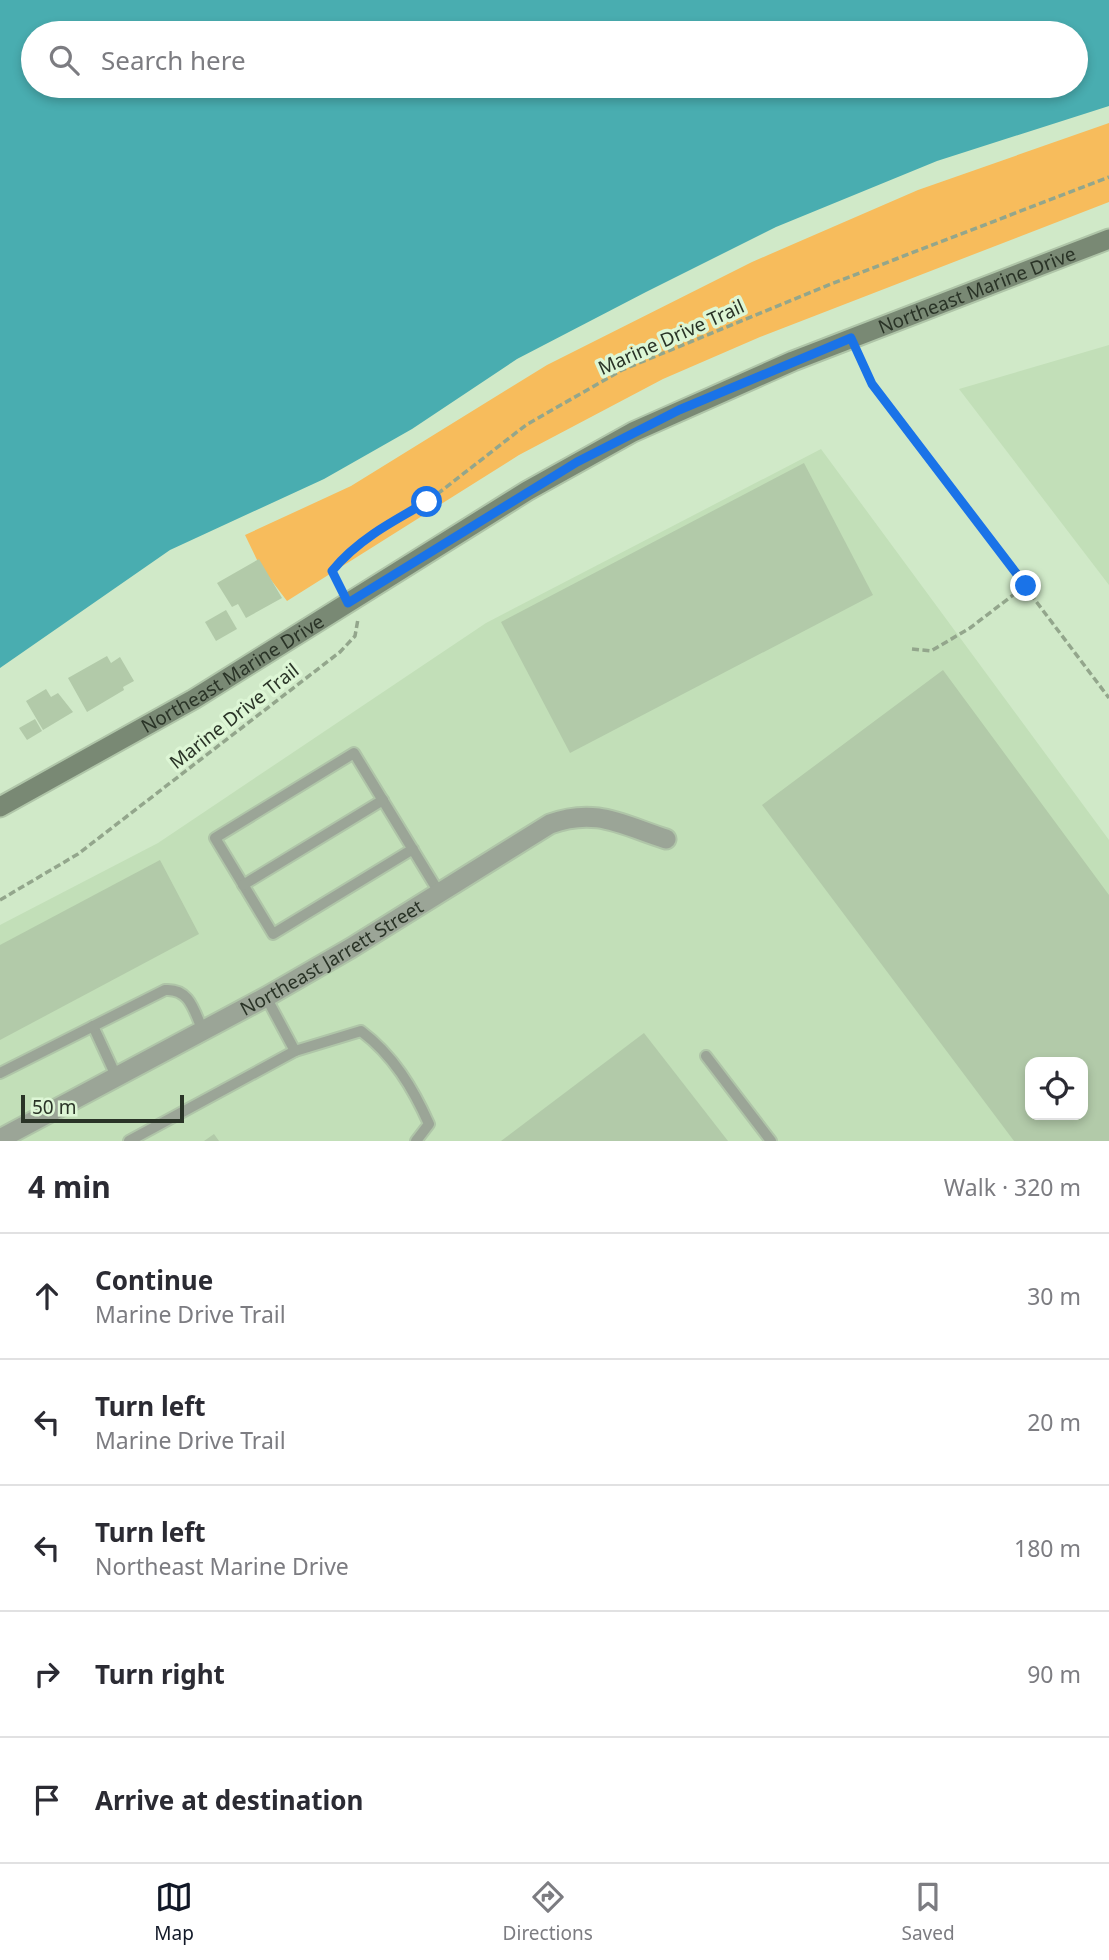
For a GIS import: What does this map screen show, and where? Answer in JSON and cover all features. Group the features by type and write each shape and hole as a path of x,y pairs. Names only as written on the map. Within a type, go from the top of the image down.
{"main road":[{"name":"Northeast Marine Drive","path":"0,807 183,705 588,456 679,410 851,338 1109,239"}],"street":[{"name":"Northeast Jarrett Street","path":"0,1139 266,997 440,894 550,824 573,815 596,816 666,839"}],"lane":[{"path":"412,849 273,934 215,838 355,753 440,894"},
{"path":"243,885 383,800"},
{"path":"0,1073 165,990 176,989 187,996 203,1031"},
{"path":"266,997 295,1051"},
{"path":"93,1026 117,1077"},
{"path":"129,1141 295,1051 362,1031 384,1048 417,1096 429,1124 416,1141"},
{"path":"706,1056 771,1141"}],"path":[{"name":"Marine Drive Trail","path":"0,900 78,854 340,652 355,636 359,626 357,615 332,571 344,556 385,526 427,502 526,425 622,370 831,284 1109,177"},
{"path":"851,338 872,384 1109,698"},
{"path":"912,649 932,651 970,628 1026,586"}],"shaded area":[{"path":"1109,123 1109,202 760,337 663,379 519,455 287,601 259,564 245,535 351,486 547,365 752,262 918,190"},
{"path":"1109,345 1109,585 959,389"},
{"path":"821,449 1109,840 1109,1141 0,1141 0,925 158,843 486,623"}],"water":[{"path":"0,0 1109,0 1109,106 937,161 776,227 517,359 412,429 324,479 170,550 0,668"}],"building":[{"path":"804,463 873,595 570,753 501,622"},
{"path":"259,559 282,598 246,618 238,604 232,607 217,583"},
{"path":"226,610 237,629 216,641 205,622"},
{"path":"107,656 111,663 120,657 134,681 87,712 68,678"},
{"path":"943,670 1109,895 1109,1141 1014,1141 762,805"},
{"path":"46,689 51,697 58,693 73,712 43,730 26,701"},
{"path":"35,719 42,731 27,740 19,728"},
{"path":"160,860 199,934 0,1040 0,945"},
{"path":"644,1033 728,1141 501,1141"},
{"path":"214,1134 219,1141 204,1141"}],"route":[{"path":"427,502 385,526 344,556 332,571 348,603 527,491 633,432 851,338 872,384 1026,586"}]}
